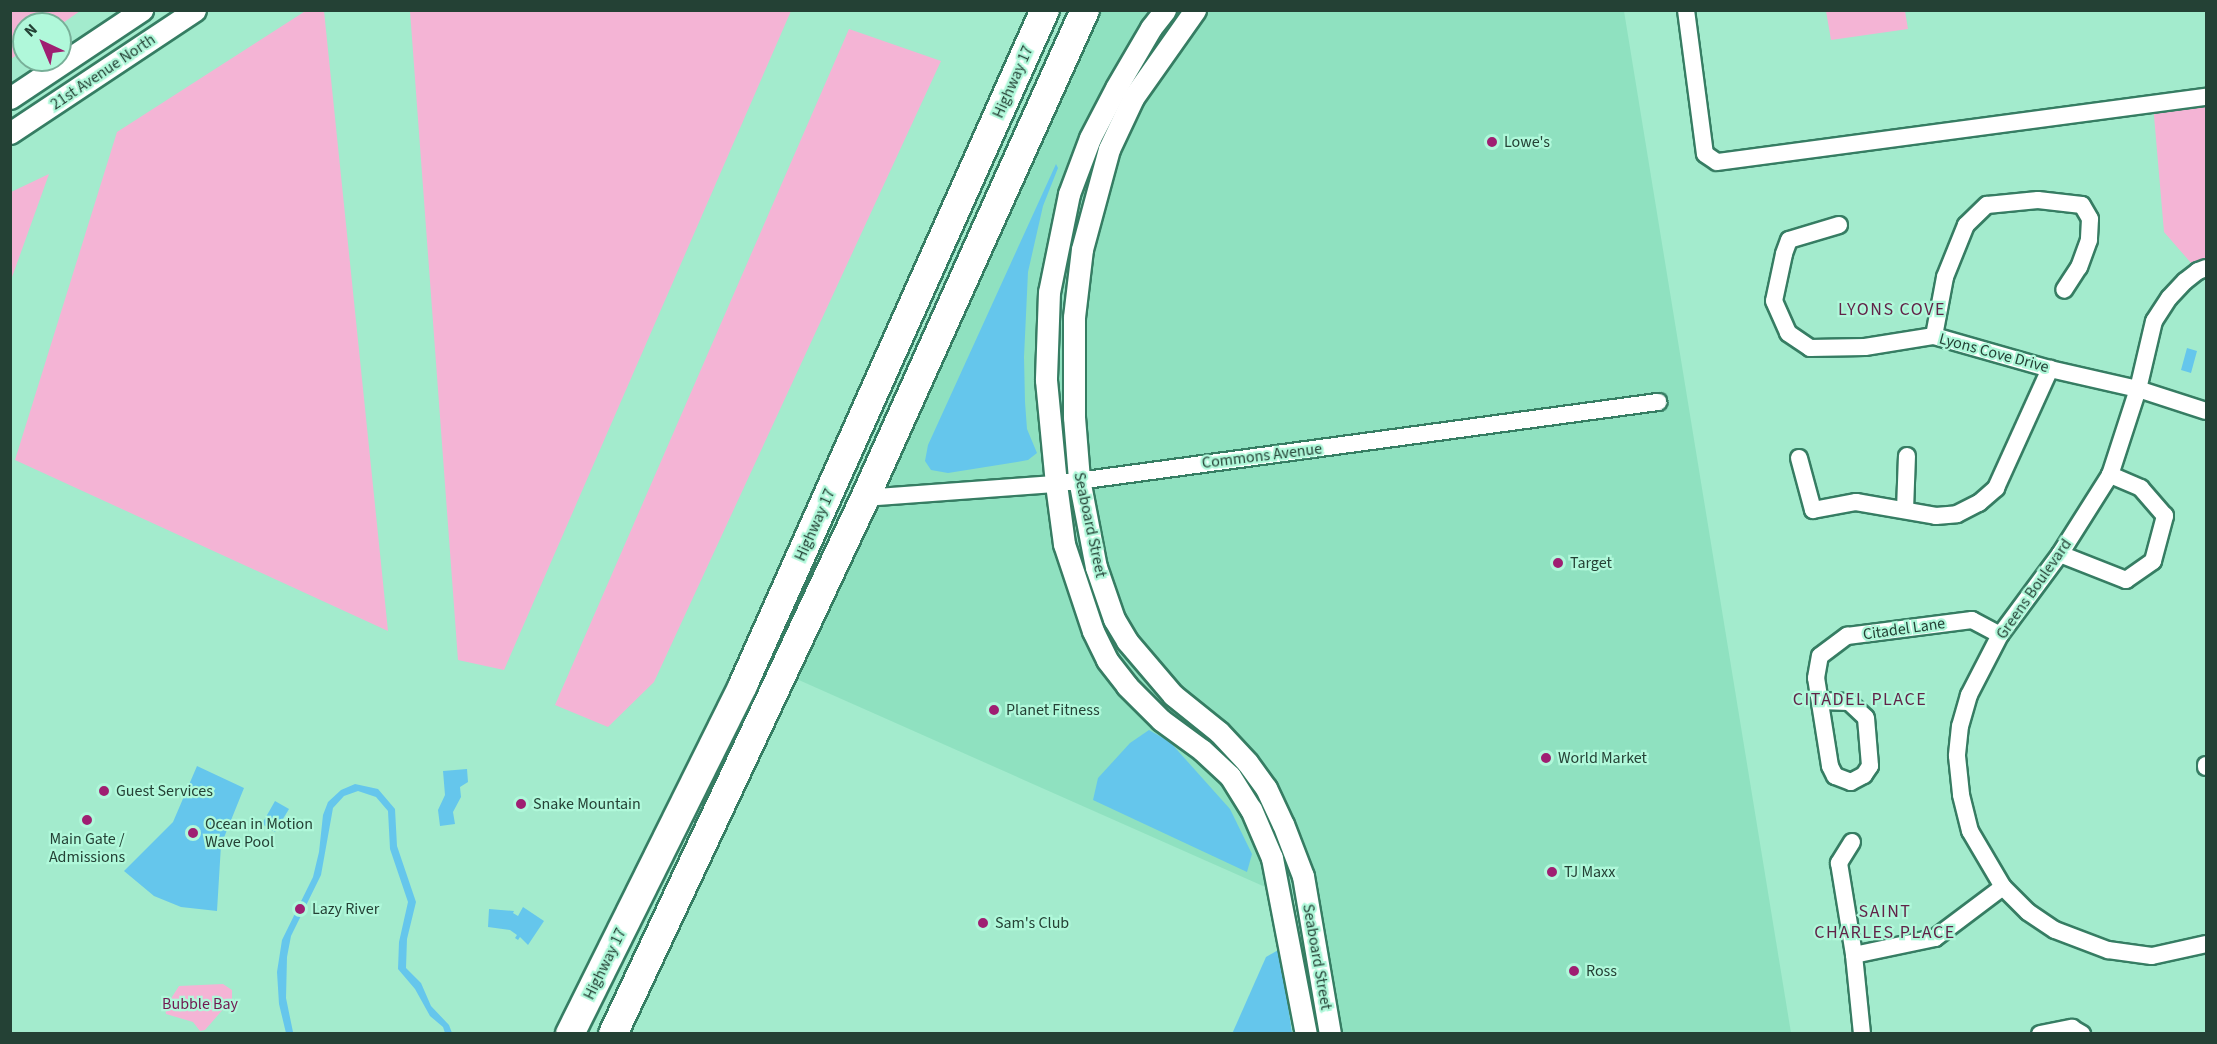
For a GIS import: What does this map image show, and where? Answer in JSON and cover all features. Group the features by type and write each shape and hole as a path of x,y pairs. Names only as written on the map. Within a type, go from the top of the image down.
{"highway":[{"name":"Highway 17","path":"570,1034 743,685 1045,10"},
{"name":"Highway 17","path":"613,1034 865,498 1085,10"}],"street":[{"name":"21st Avenue North","path":"10,98 142,10"},
{"name":"21st Avenue North","path":"10,133 195,10"},
{"name":"Seaboard Street","path":"1165,10 1151,28 1090,138 1069,194 1049,292 1046,380 1064,544 1093,631 1107,660 1127,686 1161,720 1202,750 1230,776 1251,808 1272,858 1306,1034"},
{"name":"Seaboard Street","path":"1195,10 1133,98 1114,139 1082,249 1074,317 1074,417 1079,479 1096,567 1114,619 1173,695 1219,732 1247,762 1266,788 1283,824 1302,876 1330,1034"},
{"path":"1686,10 1705,154 1717,162 2206,97"},
{"path":"1934,336 1945,277 1966,225 1987,205 2038,200 2082,205 2090,219 2089,240 2079,267 2064,290"},
{"name":"Lyons Cove Drive","path":"1839,225 1789,240 1774,301 1788,333 1809,348 1865,347 1934,336 2050,369 2138,389 2206,411"},
{"name":"Greens Boulevard","path":"2206,268 2198,271 2169,298 2154,321 2138,389 2110,475 2060,554 2000,635 1969,695 1960,726 1957,756 1961,795 1970,831 2003,887 2028,912 2055,930 2108,950 2152,956 2206,946"},
{"path":"1799,458 1813,510 1856,502 1936,516 1957,514 1979,503 1996,488 2050,369"},
{"name":"Commons Avenue","path":"865,498 1056,484 1079,479 1658,402"},
{"path":"1905,510 1907,456"},
{"path":"2060,554 2126,580 2153,561 2165,516 2141,488 2110,475"},
{"name":"Citadel Lane","path":"1820,701 1849,702 1866,718 1870,766 1864,775 1851,782 1835,776 1830,766 1816,678 1820,656 1847,636 1972,620 2000,635"},
{"path":"1852,842 1839,863 1854,955 1862,1034"},
{"path":"1854,955 1935,938 2003,887"},
{"path":"2040,1034 2072,1028 2082,1034"}],"shaded area":[{"path":"1085,11 1624,11 1791,1033 1331,1033 1308,906 783,673"}],"green space":[{"path":"11,10 80,11 72,17 72,12 12,12 11,59"},
{"path":"307,10 324,11 388,631 15,460 117,132"},
{"path":"410,11 791,11 504,670 458,660"},
{"path":"1826,11 1905,11 1908,29 1831,40"},
{"path":"849,29 941,61 654,682 608,727 555,705"},
{"path":"2206,97 2206,268 2198,271 2164,232 2153,104"},
{"path":"49,174 11,280 11,192"},
{"name":"Bubble Bay","path":"223,984 232,990 232,999 205,1030 200,1031 193,1022 166,1014 165,1008 179,986"}],"water":[{"path":"1056,164 1058,168 1043,206 1028,272 1024,357 1025,402 1027,429 1037,453 1028,460 1017,462 948,473 931,470 925,461 928,445"},
{"path":"2187,348 2197,351 2191,373 2181,370"},
{"path":"1149,730 1170,742 1230,809 1252,854 1247,872 1093,800 1098,778 1130,743"},
{"name":"Ocean in Motion Wave Pool","path":"197,766 244,788 221,845 217,911 181,907 154,896 124,871 173,822"},
{"path":"467,769 468,782 460,787 461,797 453,812 455,824 440,826 438,810 445,795 443,771"},
{"name":"Lazy River","path":"355,784 378,789 395,809 397,846 416,902 407,939 406,968 421,983 431,1006 449,1025 452,1033 445,1033 443,1027 430,1016 415,989 398,969 399,942 408,902 390,849 388,811 376,797 358,791 344,796 333,808 321,875 291,936 287,957 286,998 293,1032 286,1033 279,1004 277,972 282,940 313,877 319,852 323,815 328,802 341,790"},
{"path":"275,801 289,809 275,832 262,824"},
{"path":"523,907 544,921 528,945 520,937 518,940 515,938 517,935 510,930 488,927 489,909 514,911 513,913 518,916"},
{"path":"1280,949 1292,1033 1232,1034 1266,957"}],"place":[{"name":"Lowe's","path":"1492,142"},
{"name":"Target","path":"1558,563"},
{"name":"Planet Fitness","path":"994,710"},
{"name":"World Market","path":"1546,758"},
{"name":"Guest Services","path":"104,791"},
{"name":"Snake Mountain","path":"521,804"},
{"name":"Main Gate / Admissions","path":"87,820"},
{"name":"Ocean in Motion Wave Pool","path":"193,833"},
{"name":"TJ Maxx","path":"1552,872"},
{"name":"Lazy River","path":"300,909"},
{"name":"Sam's Club","path":"983,923"},
{"name":"Ross","path":"1574,971"}],"district":[{"name":"LYONS COVE","path":"1892,310"},
{"name":"CITADEL PLACE","path":"1860,700"},
{"name":"SAINT CHARLES PLACE","path":"1885,923"}]}
